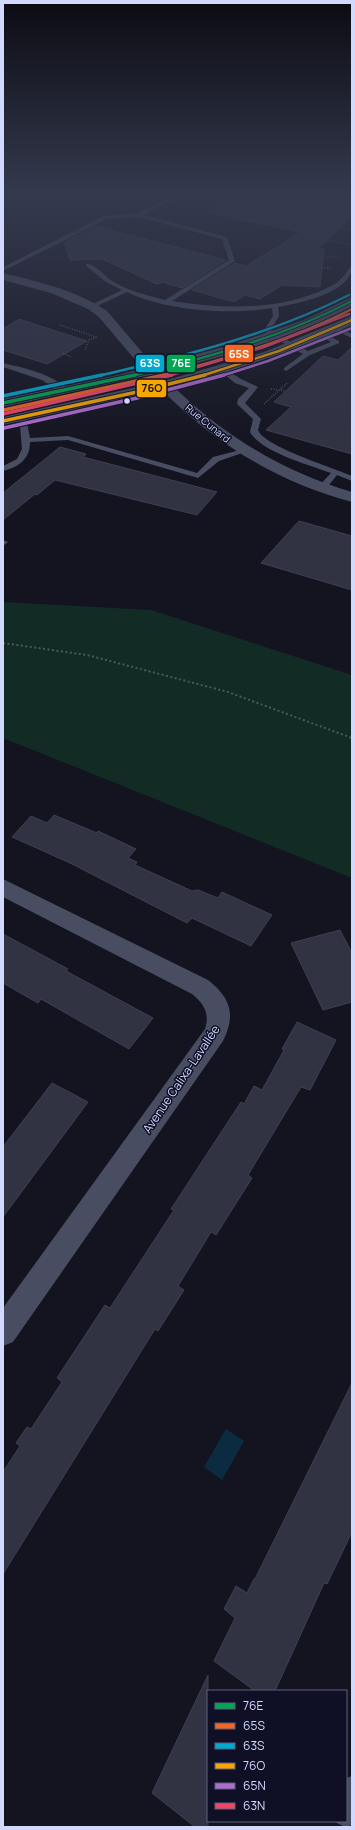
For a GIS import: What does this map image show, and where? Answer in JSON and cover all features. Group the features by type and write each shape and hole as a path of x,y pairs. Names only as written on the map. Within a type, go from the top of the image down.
{"street":[{"name":"Rue Cunard","path":"14,279 69,296 93,306 107,318 164,385 189,408 244,451 273,468 322,488 352,497"},
{"path":"3,404 152,371 274,335 310,321 352,301"},
{"path":"3,421 164,385 221,369 292,345 351,321"},
{"name":"Avenue Calixa-Lavallée","path":"3,887 200,988 216,1002 220,1015 220,1022 215,1034 3,1332"},
{"path":"347,1806 352,1794"}],"lane":[{"path":"106,279 126,290 166,302 213,308 275,306 308,298 333,288 345,279"},
{"path":"166,302 202,279"},
{"path":"93,306 126,290"},
{"path":"275,306 276,316 268,329 269,332 308,354"},
{"path":"334,328 352,337"},
{"path":"321,334 337,342"},
{"path":"286,368 308,354 352,337"},
{"path":"3,365 46,379 56,384 64,391"},
{"path":"221,369 238,381 254,387 241,401 241,404 256,419 254,428 258,436 285,452 336,472 352,480"},
{"path":"3,469 18,463 23,458 27,449 22,417"},
{"path":"26,440 68,438 198,476 216,459 244,451"},
{"path":"322,488 336,472"}],"path":[{"path":"60,326 96,337 89,340 85,350"},
{"path":"63,353 71,357"},
{"path":"279,390 286,391"},
{"path":"3,643 81,654 228,692 352,738"}],"green space":[{"path":"3,602 151,610 352,675 352,878 3,738"}],"water":[{"path":"226,1429 244,1441 222,1480 204,1467"}],"building":[{"path":"147,279 196,279 182,288 163,282 157,284"},
{"path":"209,279 321,279 320,287 282,285 260,299 245,295 234,302 192,290"},
{"path":"19,319 87,341 47,364 3,350 3,329"},
{"path":"352,347 352,454 266,430 291,407 274,402 323,356 338,360"},
{"path":"60,447 86,454 83,457 217,492 197,515 55,480 3,520 3,493"},
{"path":"299,521 352,536 352,590 261,563"},
{"path":"54,815 97,833 98,831 136,849 128,858 137,862 135,865 192,891 198,890 218,898 222,892 272,915 251,946 192,918 187,923 70,863 12,837 31,816 47,823"},
{"path":"340,930 352,953 352,1002 323,1010 291,943"},
{"path":"3,934 68,969 66,971 153,1018 129,1049 41,999 38,1003 3,983"},
{"path":"297,1022 336,1040 310,1090 301,1087 248,1175 252,1178 216,1235 211,1232 178,1286 184,1290 158,1331 155,1329 3,1574 3,1472 20,1446 16,1443 27,1427 31,1429 62,1382 57,1378 105,1305 110,1308 174,1210 171,1209 241,1102 244,1104 254,1086 262,1090 284,1050 282,1049"},
{"path":"52,1083 88,1102 3,1217 3,1147"},
{"path":"352,1383 352,1532 327,1584 324,1583 275,1690 254,1690 214,1661 235,1618 224,1609 236,1586 247,1593"},
{"path":"208,1675 208,1827 195,1827 152,1793"}],"transit line":[{"name":"63S","path":"3,396 120,371 230,342 291,322 349,295"},
{"name":"76E","path":"3,403 50,394 190,361 272,336 313,320 352,301"},
{"name":"65S","path":"4,410 123,385 213,361 294,335 333,319 352,309"},
{"name":"63N","path":"3,414 136,384 221,361 306,332 349,314"},
{"name":"76O","path":"3,421 137,392 236,366 300,343 352,320"},
{"name":"65N","path":"4,428 93,409 224,375 268,361 352,328"}]}
